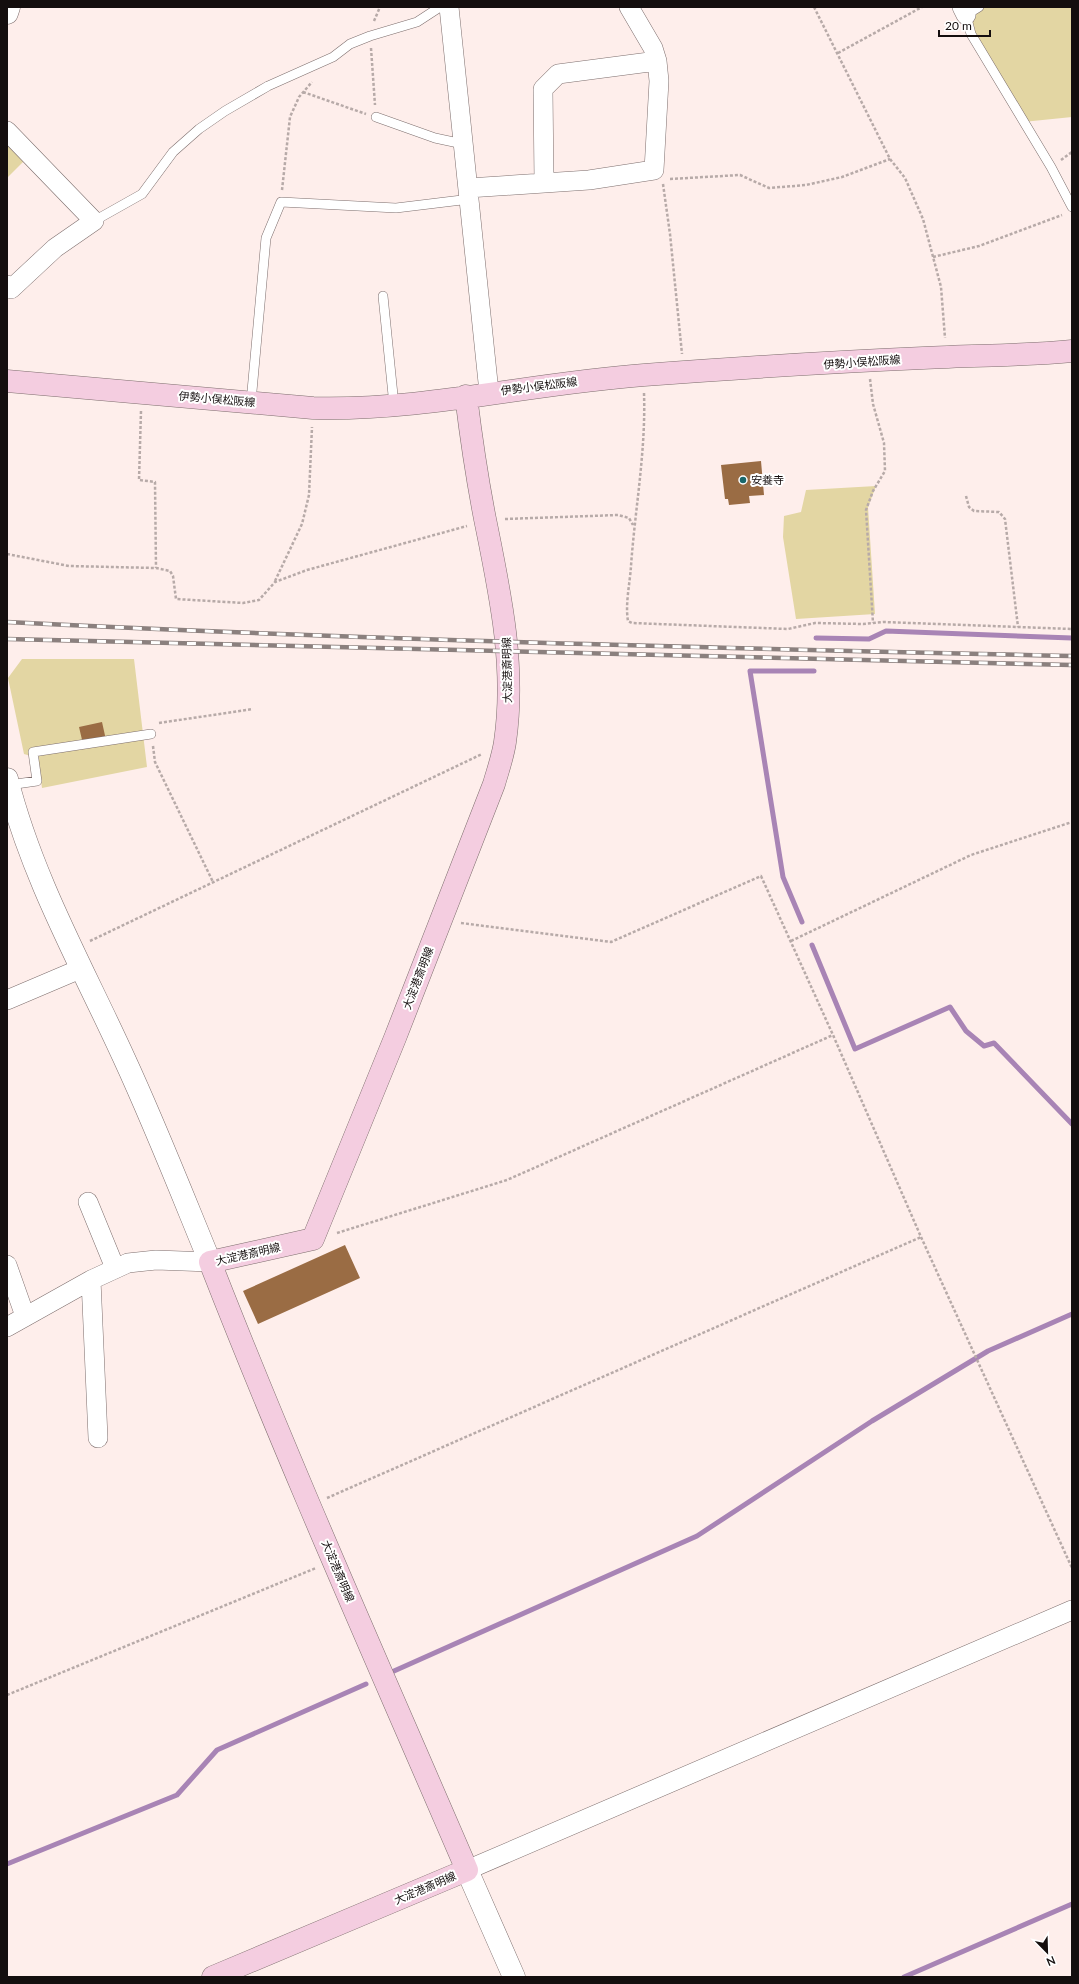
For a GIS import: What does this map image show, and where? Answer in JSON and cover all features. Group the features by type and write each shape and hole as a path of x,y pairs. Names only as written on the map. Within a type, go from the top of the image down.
{"main road":[{"name":"伊勢小俣松阪線","path":"7,381 313,408 394,405 489,392 644,375 947,357 1040,354 1072,351"},
{"name":"大淀港斎明線","path":"213,1977 467,1870 333,1561 210,1262 313,1239 387,1059 494,784 505,743 508,688 507,635 486,520 466,396"}],"street":[{"path":"7,13 9,7"},
{"path":"449,7 489,392"},
{"path":"469,193 544,182 589,180 654,170 659,81 657,61 654,48 630,7"},
{"path":"544,182 543,89 558,74 657,61"},
{"path":"7,131 94,221 55,248 11,289 7,285"},
{"path":"7,1327 91,1280 128,1263 156,1260 210,1262 124,1057 71,950 38,874 22,832 8,782"},
{"path":"7,1000 80,969"},
{"path":"88,1202 115,1268"},
{"path":"7,1265 25,1316"},
{"path":"91,1280 98,1438"},
{"path":"514,1977 467,1870 1072,1610"}],"lane":[{"path":"94,221 142,194 173,152 199,129 225,111 268,86 333,57 350,44 370,36 417,22 440,7"},
{"path":"969,10 971,34 1051,167 1072,207"},
{"path":"376,117 435,138 463,144"},
{"path":"251,402 266,238 281,202 396,208 469,193"},
{"path":"383,296 394,405"},
{"path":"8,782 37,781 33,752 150,734"}],"path":[{"path":"814,7 890,159 908,185 923,219 941,287 947,357"},
{"path":"838,53 922,7"},
{"path":"303,92 376,117 370,36"},
{"path":"281,202 290,117 303,92 313,80"},
{"path":"683,373 676,281 662,179 740,175 769,188 806,184 842,177 890,159"},
{"path":"933,257 979,246 1064,214"},
{"path":"867,362 873,404 884,443 884,470 873,491 866,510 873,623"},
{"path":"644,375 645,412 641,469 634,526 627,615 628,621 632,623 788,629 815,623 873,623 1072,629"},
{"path":"141,392 139,480 155,482 156,568"},
{"path":"7,554 69,566 156,568 170,571 173,576 176,599 187,601 243,602 260,600 275,582 302,524 309,495 313,408"},
{"path":"966,496 969,507 974,511 999,512 1005,519 1018,627"},
{"path":"275,582 307,570 486,520 618,515 629,518 634,526"},
{"path":"213,882 155,762 149,725 253,709"},
{"path":"71,950 505,743"},
{"path":"791,941 971,855 1072,822"},
{"path":"440,921 611,942 761,876 833,1035 921,1237 1072,1568"},
{"path":"313,1239 507,1180 833,1035"},
{"path":"310,1505 921,1237"},
{"path":"7,1695 333,1561"}],"shaded area":[{"path":"979,7 1072,7 1072,117 1023,122 966,15"},
{"path":"8,145 24,161 7,178 7,146"},
{"path":"876,486 868,507 875,614 796,619 783,537 784,516 801,512 806,490"},
{"path":"22,659 134,659 147,767 42,788 38,758 24,754 8,678"}],"building":[{"name":"安養寺","path":"761,461 764,495 749,496 750,503 729,505 728,499 725,499 721,465"},
{"path":"102,722 106,740 83,744 79,727"},
{"path":"345,1245 360,1278 258,1324 243,1291"}],"waterway":[{"path":"816,638 869,639 886,631 1072,638"},
{"path":"802,922 783,877 750,671 814,671"},
{"path":"812,945 855,1049 950,1007 966,1031 984,1046 994,1043 1072,1124"},
{"path":"394,1671 697,1536 872,1421 988,1351 1072,1314"},
{"path":"7,1864 177,1795 217,1750 366,1684"},
{"path":"904,1977 1072,1904"}],"railway":[{"path":"7,622 406,639 1072,656"},
{"path":"7,639 1072,665"}],"place":[{"name":"安養寺","path":"743,480"}]}
